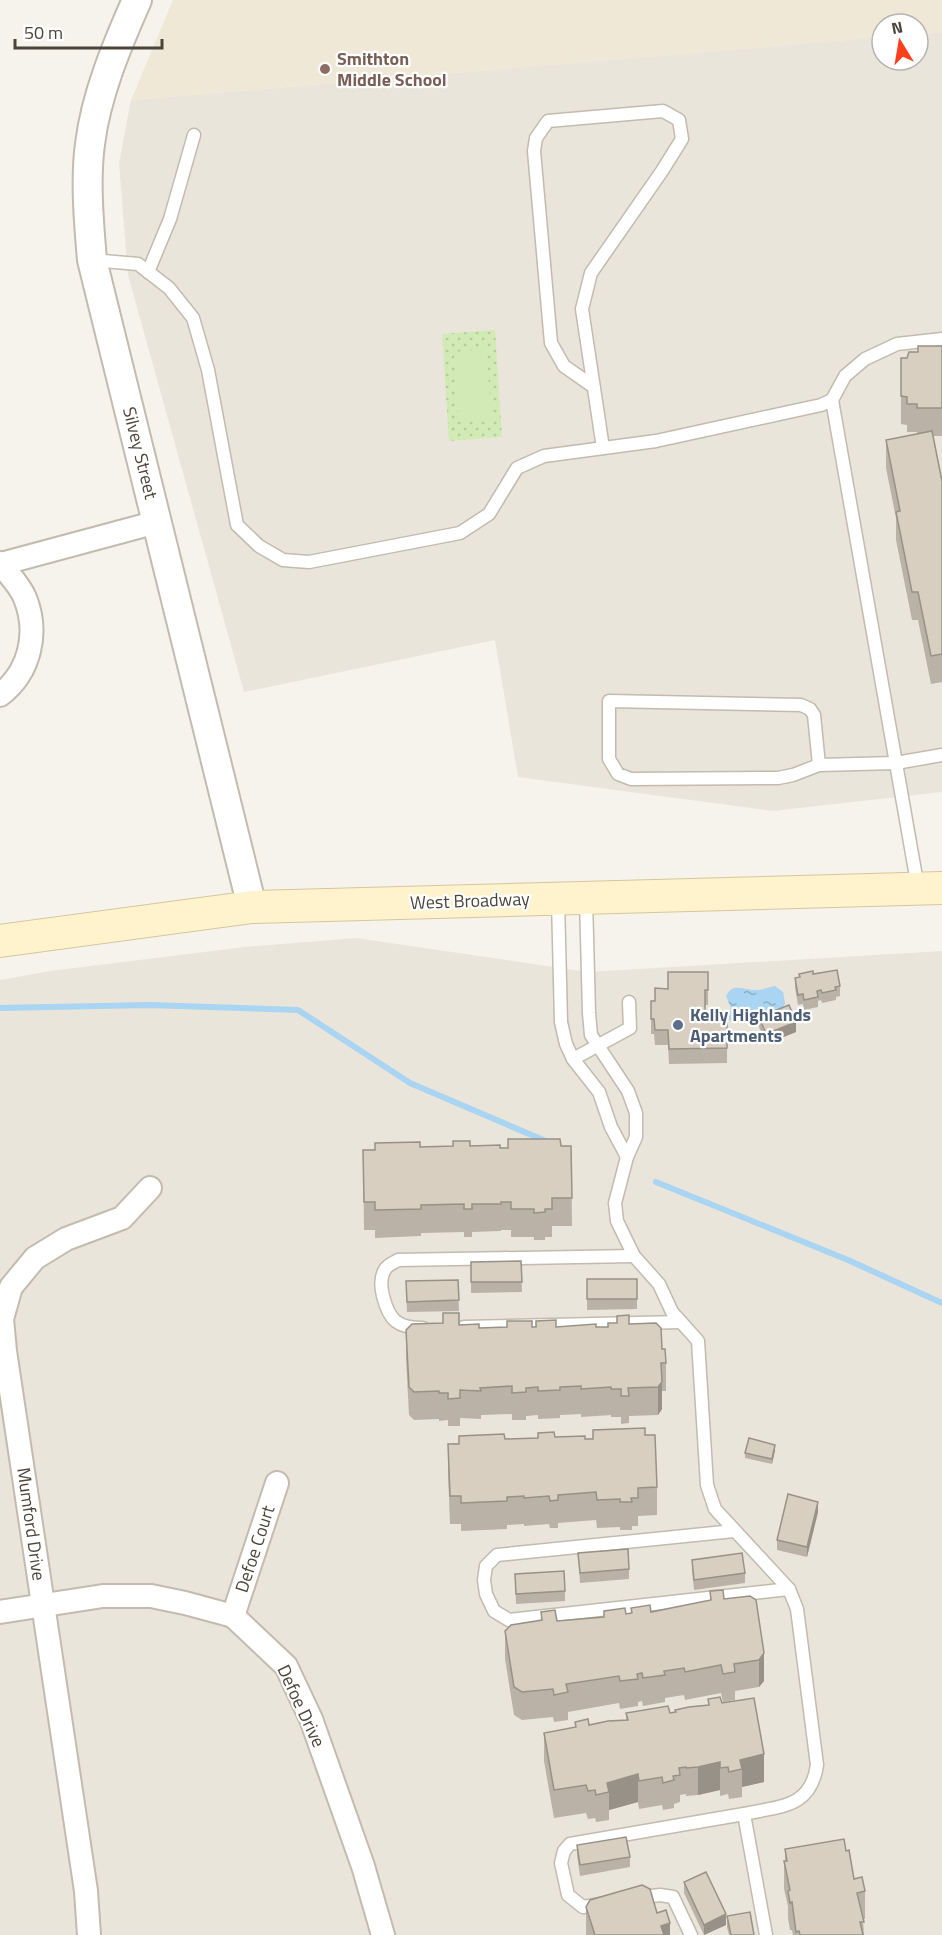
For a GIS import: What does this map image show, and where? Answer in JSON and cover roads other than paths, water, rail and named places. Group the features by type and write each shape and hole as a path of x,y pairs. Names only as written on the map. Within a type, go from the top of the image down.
{"main road":[{"name":"West Broadway","path":"0,941 252,906 930,888"}],"street":[{"name":"Silvey Street","path":"137,0 103,88 90,145 88,220 92,260 252,906"},
{"path":"0,695 8,689 25,667 31,646 24,597 1,564 157,522"},
{"name":"Mumford Drive","path":"89,1935 86,1891 2,1319 12,1287 35,1258 66,1239 122,1218 150,1188"},
{"name":"Defoe Court","path":"233,1616 277,1483"},
{"name":"Defoe Drive","path":"0,1612 103,1596 151,1596 233,1616 286,1666 311,1719 363,1866 383,1935"}],"lane":[{"path":"594,387 564,366 551,343 534,151 536,138 548,121 663,111 679,120 682,140 591,273 582,309 594,387 603,448"},
{"path":"148,272 170,219 194,135"},
{"path":"92,260 138,264 169,288 193,318 207,370 237,525 259,546 283,560 309,562 460,533 489,514 517,468 544,456 656,441 821,405 832,400"},
{"path":"930,888 896,763 832,400 844,376 865,359 897,344 942,339"},
{"path":"819,765 814,715 810,709 801,705 609,701 609,759 618,774 631,779 778,778 793,776 819,765 896,763 942,755"},
{"path":"572,898 591,1035 628,1091 636,1113 636,1137 627,1157 615,1203 617,1221 634,1256 659,1284 672,1312 698,1341 707,1485 715,1509 789,1589 797,1609 815,1741 817,1765 815,1781 807,1793 794,1802 744,1814 570,1844 564,1851 561,1863 568,1895 583,1907 660,1895 673,1897 691,1935"},
{"path":"572,898 561,1022 566,1044 573,1059 599,1092 611,1127 627,1157"},
{"path":"573,1059 630,1028 629,1002"},
{"path":"634,1256 398,1260 386,1268 380,1286 387,1314 398,1323 411,1328 681,1322"},
{"path":"734,1532 497,1555 486,1566 484,1580 486,1594 494,1611 509,1620 789,1589"},
{"path":"744,1814 766,1935"}],"water":[{"path":"775,986 783,992 785,1003 783,1009 780,1011 758,1010 753,1021 743,1020 734,1023 728,1019 731,1008 726,996 732,989 759,990"}],"waterway":[{"path":"0,1008 149,1005 298,1010 410,1083 548,1142"},
{"path":"656,1182 848,1260 942,1303"}],"place":[{"name":"Smithton Middle School","path":"325,69"},
{"name":"Kelly Highlands Apartments","path":"678,1025"}]}
